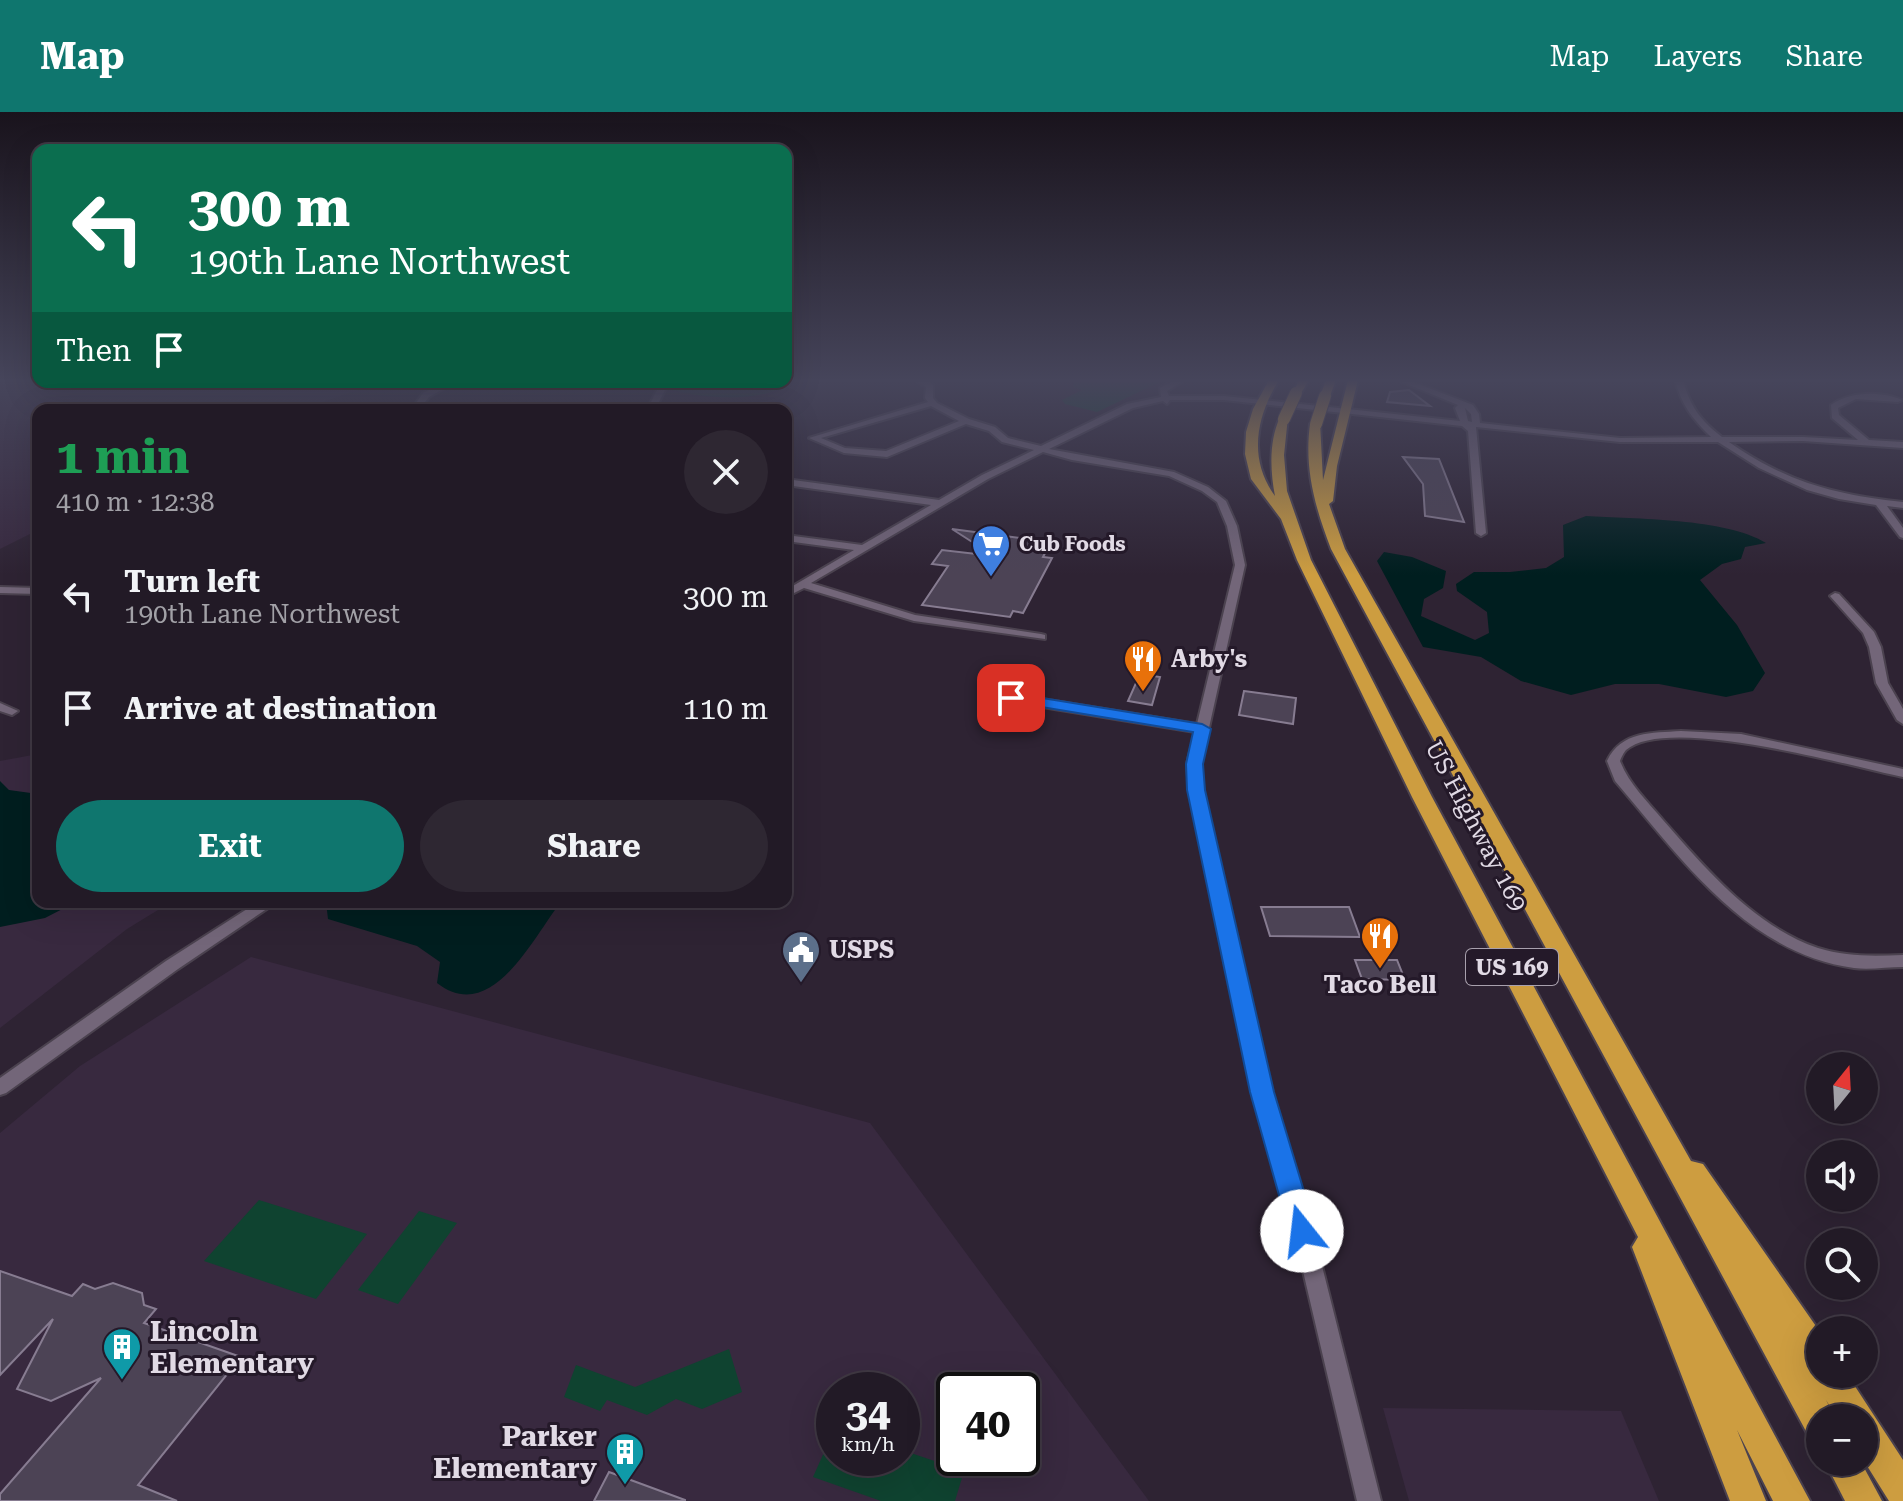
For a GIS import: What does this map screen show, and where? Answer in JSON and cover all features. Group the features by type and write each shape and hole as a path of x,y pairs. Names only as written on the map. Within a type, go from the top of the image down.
{"highway":[{"path":"1254,445 1252,462 1262,486 1288,521"},
{"name":"US Highway 169","path":"1278,445 1277,465 1288,521 1422,797 1792,1501"},
{"name":"US Highway 169","path":"1315,445 1314,468 1328,524 1353,578 1809,1404"},
{"path":"1328,524 1326,492 1338,445"},
{"path":"1634,1088 1766,1276 1806,1339"},
{"path":"1607,1147 1748,1501"},
{"path":"1878,1452 1903,1491"},
{"path":"1850,1476 1864,1501"}],"street":[{"path":"831,445 844,450 887,454 909,445"},
{"path":"1023,445 1171,474 1205,489 1226,509 1240,565 1194,764 1196,790 1262,1092 1309,1254 1369,1501"},
{"path":"792,590 939,503 1058,445"},
{"path":"1472,445 1481,533"},
{"path":"1727,445 1816,490 1903,505"},
{"path":"792,483 939,503"},
{"path":"1879,502 1903,535"},
{"path":"792,539 863,548"},
{"path":"802,584 914,618 1041,637"},
{"path":"2,591 32,591"},
{"path":"1835,596 1868,632 1875,647 1882,683 1903,720"},
{"path":"1011,698 1202,729"},
{"path":"1903,773 1741,738 1703,735 1628,742 1614,752 1612,759 1620,778 1712,882 1751,921 1784,941 1819,954 1866,963 1903,961"},
{"path":"0,1088 172,965 260,908"}],"shaded area":[{"path":"0,445 32,445 32,533 0,549"},
{"path":"1586,516 1704,524 1749,535 1766,543 1745,547 1741,559 1722,564 1700,580 1737,625 1765,673 1753,691 1726,697 1659,684 1615,684 1571,695 1521,681 1481,657 1423,647 1377,561 1384,552 1412,557 1446,571 1443,588 1424,599 1421,616 1475,640 1489,633 1487,612 1457,591 1456,584 1474,572 1546,568 1564,557 1563,525"},
{"path":"32,755 32,908 161,908 127,929 0,1028 0,761"},
{"path":"0,781 9,790 32,793 32,908 64,908 45,918 0,927"},
{"path":"327,908 557,908 509,972 476,993 457,993 437,983 440,962 417,946 328,919"},
{"path":"251,957 870,1123 1149,1501 0,1501 0,1133 80,1066"},
{"path":"1383,1408 1621,1411 1659,1501 1409,1501"}],"green space":[{"path":"259,1200 367,1234 316,1299 204,1261"},
{"path":"419,1211 457,1223 398,1304 358,1290"},
{"path":"729,1349 742,1392 702,1409 676,1399 647,1415 607,1400 600,1411 564,1397 576,1365 635,1387"},
{"path":"920,1456 936,1462 936,1476 962,1476 955,1501 881,1501 813,1477 816,1470 816,1476 920,1476"}],"building":[{"path":"1403,457 1439,459 1464,522 1425,516 1423,484"},
{"name":"Cub Foods","path":"952,529 1051,542 1043,557 1052,558 1023,613 1013,611 1010,617 922,605 948,566 932,564 942,550 994,556"},
{"name":"Arby's","path":"1140,674 1160,677 1152,705 1128,701"},
{"path":"1244,691 1296,698 1293,724 1239,715"},
{"path":"1261,907 1349,907 1360,937 1270,936"},
{"name":"Taco Bell","path":"1355,960 1397,960 1405,980 1362,979"},
{"name":"Lincoln Elementary","path":"0,1271 72,1296 83,1284 95,1289 113,1283 142,1293 144,1305 156,1309 144,1323 241,1357 138,1485 177,1501 0,1501 0,1494 101,1378 51,1401 17,1389 53,1319 0,1375"},
{"name":"Parker Elementary","path":"609,1472 685,1500 685,1501 594,1501"}],"place":[{"name":"Cub Foods","path":"991,578"},
{"name":"Arby's","path":"1143,693"},
{"name":"Taco Bell","path":"1380,970"},
{"name":"USPS","path":"801,984"},
{"name":"Lincoln Elementary","path":"122,1381"},
{"name":"Parker Elementary","path":"625,1486"}],"route":[{"path":"1011,698 1202,729 1194,764 1196,790 1262,1092 1302,1231"}]}
